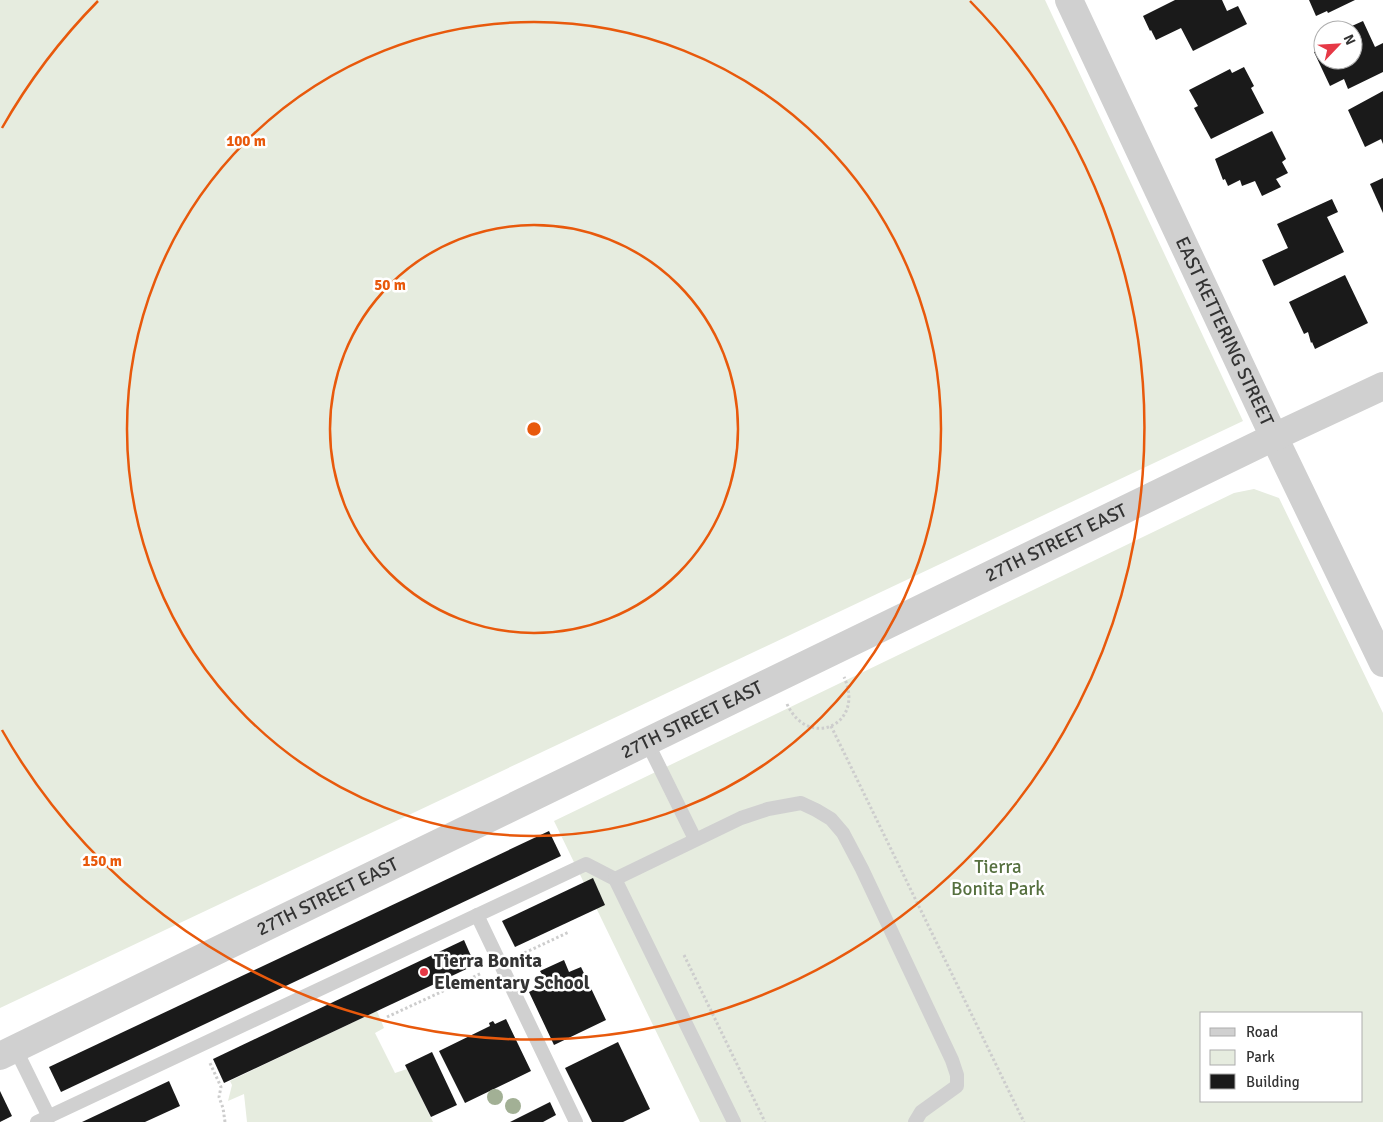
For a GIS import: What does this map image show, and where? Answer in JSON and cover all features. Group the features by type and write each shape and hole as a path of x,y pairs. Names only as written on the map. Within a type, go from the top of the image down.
{"street":[{"name":"EAST KETTERING STREET","path":"1069,0 1274,437 1383,663"},
{"name":"27TH STREET EAST","path":"7,1052 1274,437 1383,386"}],"lane":[{"path":"647,742 695,839"},
{"path":"615,879 695,839 741,818 768,809 801,803 831,818 843,833 862,869 952,1060 957,1075 957,1086 922,1112 915,1122"},
{"path":"7,1052 43,1119 586,864 615,879 734,1122"},
{"path":"477,915 576,1122"}],"path":[{"path":"787,704 790,711 804,726 814,728 831,726 847,712 849,693 844,677"},
{"path":"831,726 1024,1122"},
{"path":"387,1017 569,932"},
{"path":"684,955 765,1122"},
{"path":"221,1087 219,1097 225,1122"}],"green space":[{"path":"0,0 1045,0 1243,421 0,1008"},
{"name":"Tierra Bonita Park","path":"1254,489 1279,498 1383,713 1383,1122 700,1122 554,821 1234,493"},
{"path":"377,1011 384,1028 375,1033 395,1073 407,1069 433,1122 247,1122 244,1094 228,1101 232,1085 230,1081"}],"building":[{"path":"1175,0 1222,0 1227,11 1238,6 1247,24 1193,51 1181,28 1156,40 1143,16"},
{"path":"1309,0 1355,0 1328,13 1327,11 1316,16"},
{"path":"1363,21 1375,47 1383,43 1383,72 1348,89 1344,79 1330,86 1322,70 1363,70"},
{"path":"1244,67 1254,86 1251,88 1264,113 1211,139 1194,108 1198,106 1189,90 1230,69 1232,73"},
{"path":"1383,91 1383,144 1381,139 1365,147 1348,110"},
{"path":"1272,131 1286,159 1282,162 1288,173 1276,179 1281,187 1262,196 1255,181 1242,186 1240,180 1228,186 1225,179 1223,180 1215,159"},
{"path":"1383,178 1383,213 1370,184"},
{"path":"1332,199 1338,212 1327,217 1344,252 1274,286 1262,260 1288,248 1277,224"},
{"path":"1345,275 1368,323 1315,349 1308,332 1304,334 1289,302"},
{"path":"549,831 561,856 61,1092 49,1067"},
{"path":"593,878 605,905 515,947 502,921"},
{"path":"464,940 475,965 224,1083 213,1059"},
{"path":"564,960 569,972 581,967 606,1020 554,1045 529,992 547,983 540,971"},
{"path":"506,1019 531,1071 465,1103 439,1051 490,1026 489,1023 493,1021 495,1024"},
{"path":"618,1042 650,1109 623,1122 592,1122 565,1068"},
{"path":"432,1052 457,1105 431,1117 405,1065"},
{"path":"169,1081 180,1106 145,1122 82,1122"},
{"path":"0,1091 12,1116 0,1122"},
{"path":"550,1102 556,1115 543,1122 510,1122"}],"place":[{"name":"Tierra Bonita Elementary School","path":"424,972"}]}
